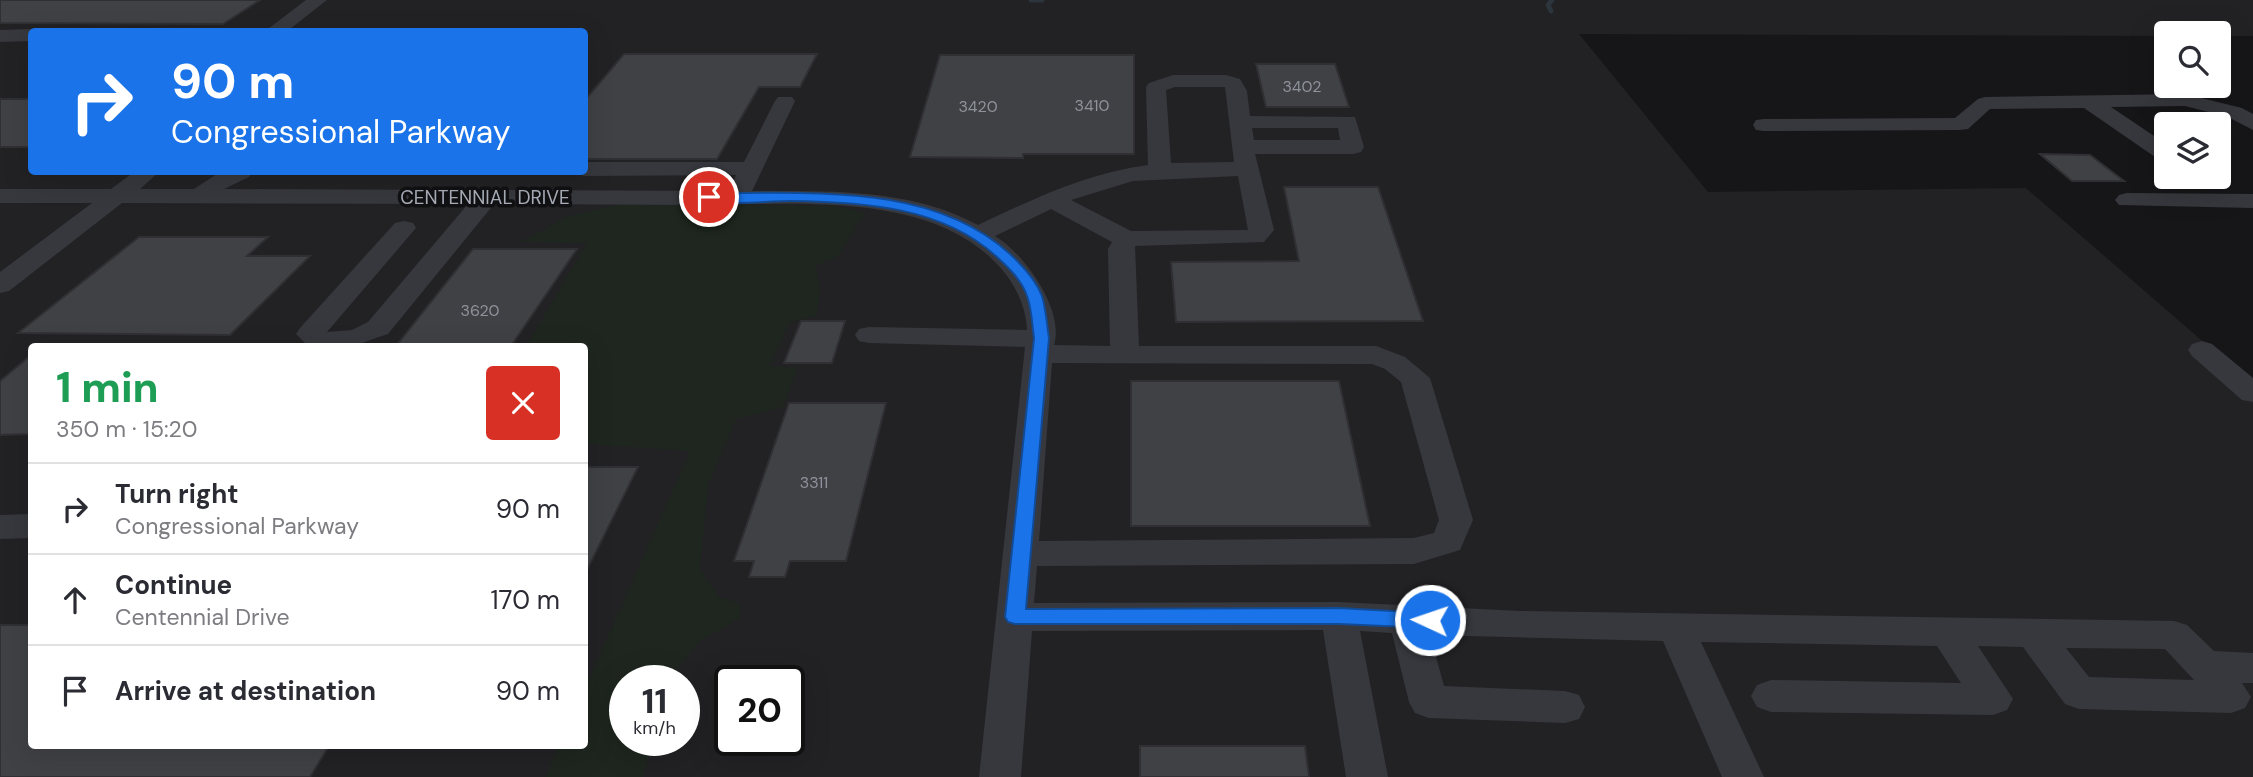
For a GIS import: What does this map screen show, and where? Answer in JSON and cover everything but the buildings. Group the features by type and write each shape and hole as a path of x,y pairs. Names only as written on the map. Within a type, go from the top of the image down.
{"street":[{"path":"279,28 318,0"},
{"path":"0,36 28,36"},
{"path":"0,50 28,50"},
{"path":"1052,200 1126,239 1255,237 1262,230 1244,158 1237,91 1233,83 1173,81 1156,87 1160,170"},
{"path":"1764,125 1960,124 1985,103 2185,100 2235,112 2253,124"},
{"path":"737,197 785,101"},
{"path":"2089,102 2154,146"},
{"path":"971,232 1052,200 1130,175 1244,158 1353,147 1347,122 1240,122"},
{"path":"588,169 742,168 750,175"},
{"path":"0,285 144,175"},
{"path":"199,197 231,175"},
{"path":"420,197 437,175"},
{"path":"2221,189 2243,201"},
{"name":"CENTENNIAL DRIVE","path":"0,196 838,198 884,203 946,219 971,232 1007,256 1028,283 1039,312 1041,346 1000,777"},
{"path":"404,228 310,334 316,341 365,337 378,328 487,197"},
{"path":"2127,200 2243,201"},
{"path":"1125,354 1121,249 1126,239"},
{"path":"869,335 1125,354 1376,355 1395,363 1415,378 1456,520 1448,541 1414,551 1021,554"},
{"path":"2202,350 2253,393"},
{"path":"0,527 28,527"},
{"path":"1015,617 1339,616 1520,625 2174,635 2231,697 2079,693 2033,633"},
{"path":"1339,616 1367,777"},
{"path":"1407,619 1429,702 1565,706"},
{"path":"1675,627 1744,777"},
{"path":"1771,696 1993,699 1947,632"},
{"path":"2205,666 2253,668"}],"shaded area":[{"path":"0,0 2253,0 2253,36 2231,36 2231,21 2154,21 2154,36 1579,34 1708,192 2026,188 2253,385 2253,777 0,777"},
{"path":"620,204 834,206 865,213 838,256 815,266 820,288 817,316 790,322 770,366 798,368 782,408 736,419 708,486 700,569 719,597 740,603 741,618 700,641 681,665 609,665 609,756 649,756 643,777 545,777 558,749 588,749 588,681 690,451 588,444 588,343 528,343 587,243 519,242 565,217"}],"waterway":[{"path":"1031,0 1042,0"},
{"path":"1551,11 1548,5 1552,0"}],"route":[{"path":"709,197 838,198 906,207 966,228 1007,256 1019,270 1034,296 1042,338 1015,617 1339,616 1430,620"}]}
